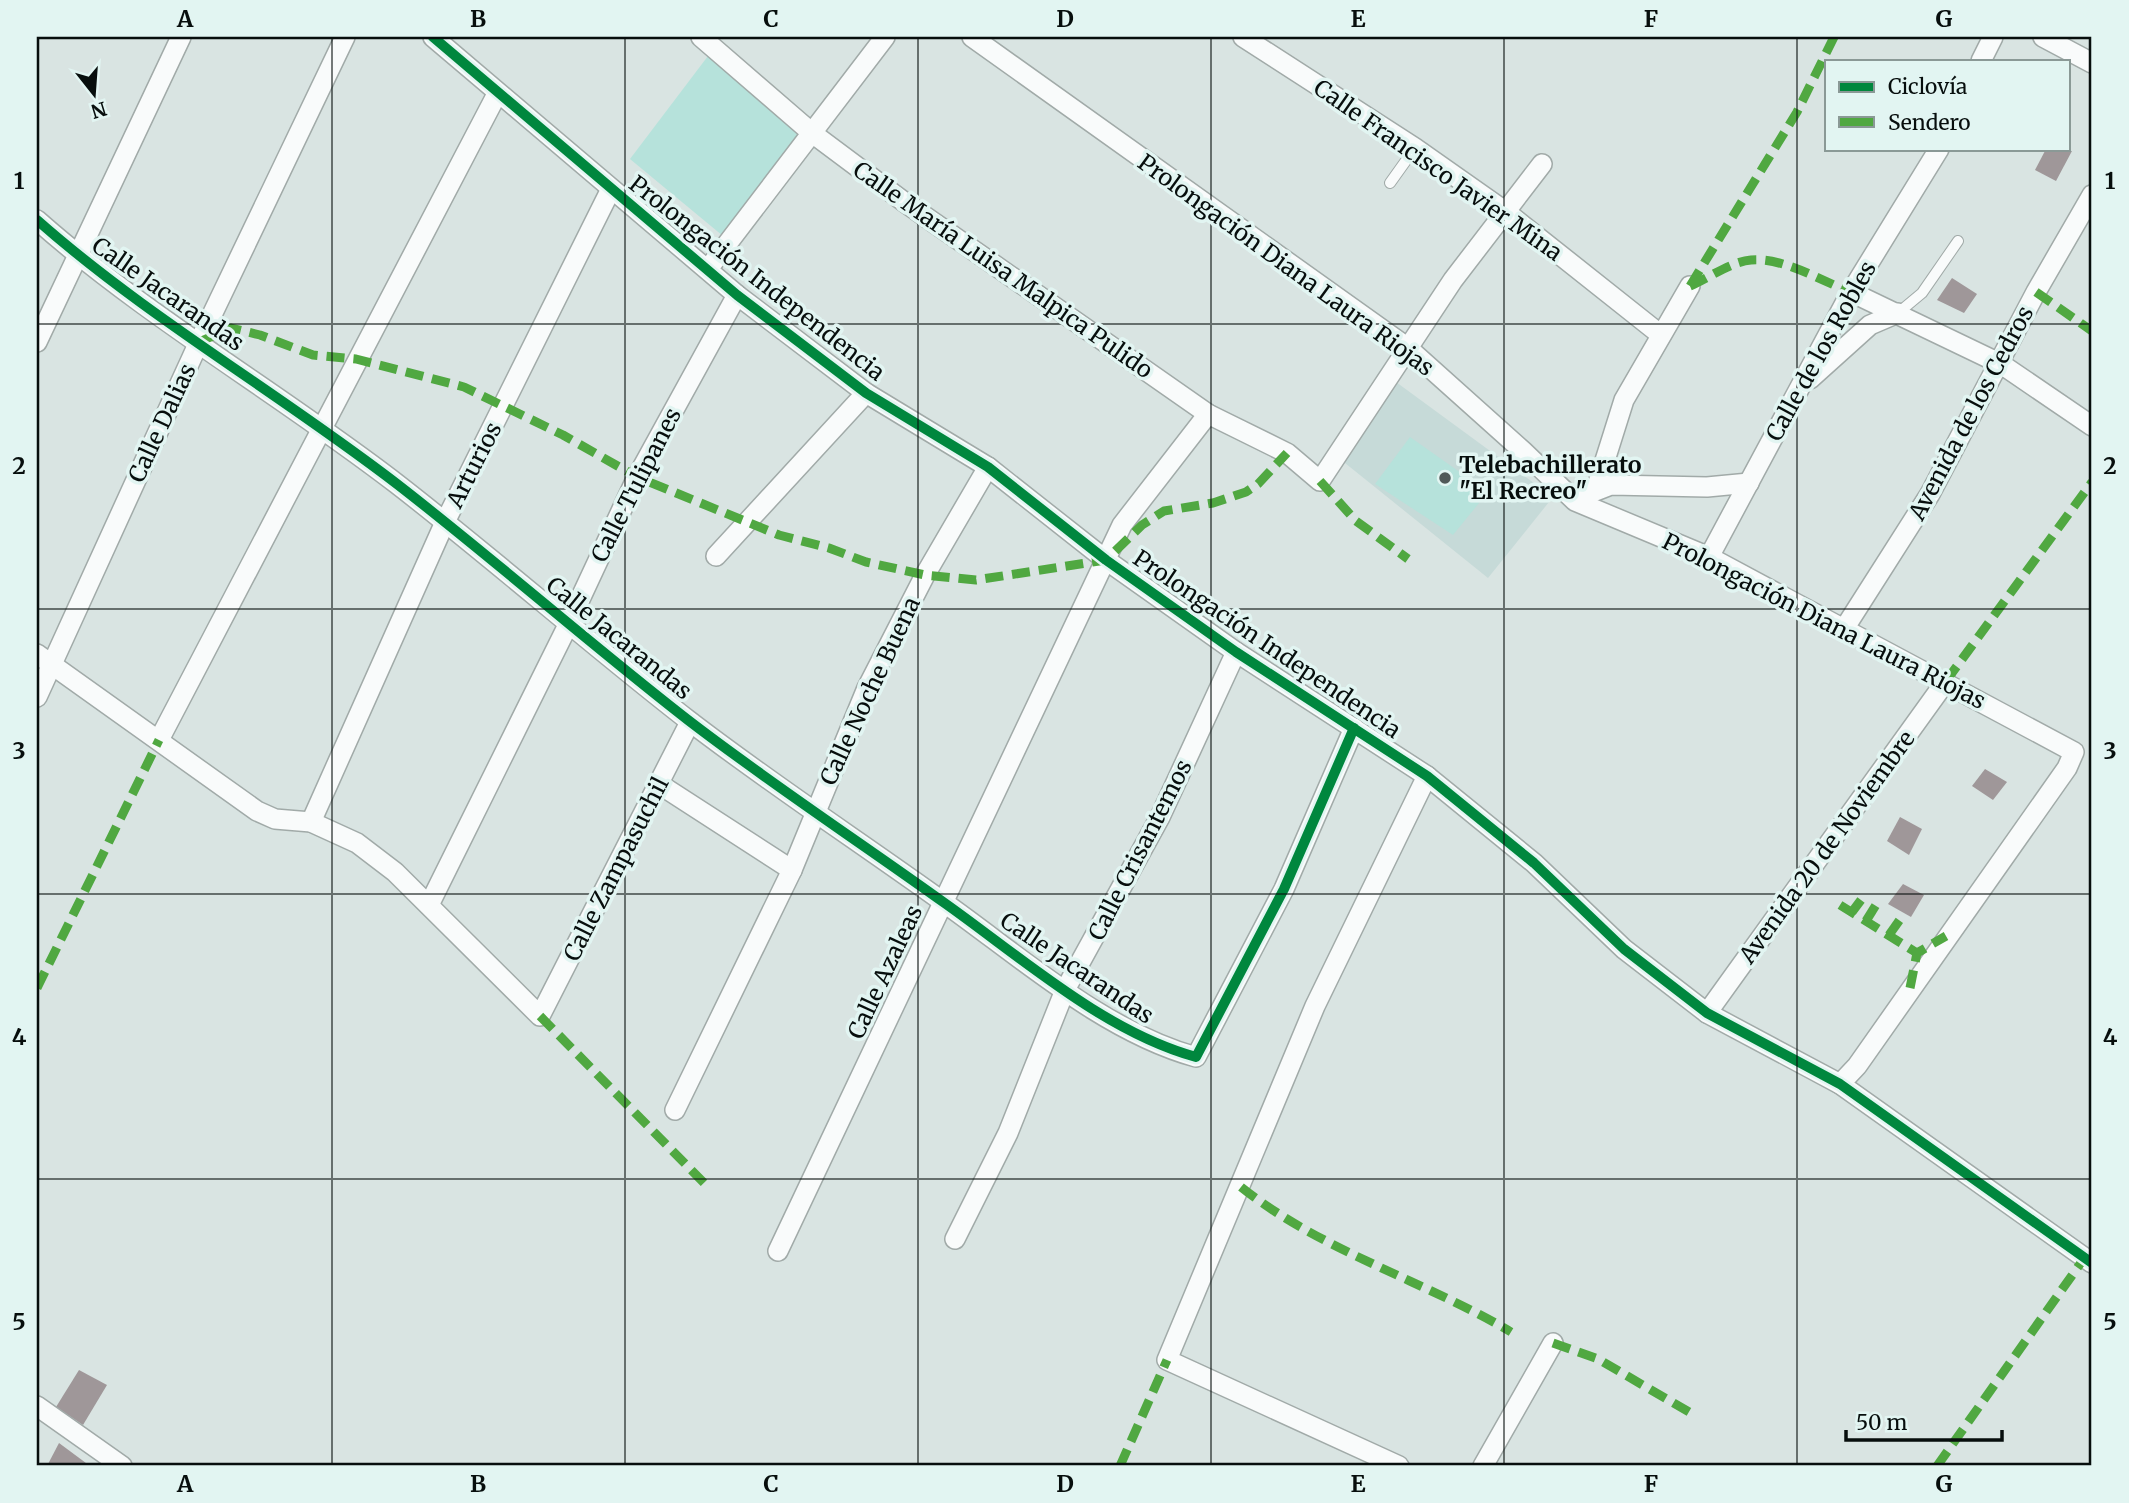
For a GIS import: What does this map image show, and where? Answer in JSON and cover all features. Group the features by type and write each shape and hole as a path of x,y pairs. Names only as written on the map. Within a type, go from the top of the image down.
{"street":[{"path":"37,342 181,37"},
{"name":"Calle Dalias","path":"37,697 44,660 345,37"},
{"name":"Prolongación Independencia","path":"433,37 737,295 866,393 988,467 1106,560 1236,652 1427,776 1534,863 1624,949 1707,1013 1840,1084 2092,1263"},
{"name":"Calle María Luisa Malpica Pulido","path":"701,37 812,133 1016,282 1208,414 1287,453 1320,481 1408,348"},
{"path":"708,269 885,37"},
{"name":"Prolongación Diana Laura Riojas","path":"972,37 1408,348 1575,501 1709,557 1946,681 2074,752 2067,768 1857,1066 1840,1084"},
{"name":"Calle Francisco Javier Mina","path":"1243,37 1415,148 1506,212 1661,335"},
{"path":"1982,60 1993,37"},
{"path":"2043,37 2092,63"},
{"path":"159,740 497,94"},
{"name":"Calle de los Robles","path":"1709,557 1850,292 1938,150"},
{"path":"1408,348 1453,280 1542,164"},
{"name":"Arturios","path":"311,822 445,522 611,189"},
{"name":"Avenida de los Cedros","path":"1844,629 1930,494 2001,364 2036,292 2092,195"},
{"name":"Calle Jacarandas","path":"37,220 78,256 324,428 445,522 690,722 1065,990 1140,1038 1196,1058 1284,889 1354,728"},
{"path":"1596,489 1624,400 1690,286"},
{"path":"1850,292 2001,364 2092,426"},
{"name":"Calle Tulipanes","path":"429,905 568,625 637,477 737,295"},
{"path":"1800,389 1858,334 1882,318 1898,313"},
{"path":"716,556 746,519 866,393"},
{"name":"Calle Azaleas","path":"778,1251 1122,525 1208,414"},
{"name":"Calle Noche Buena","path":"674,1110 792,870 867,688 925,575 988,467"},
{"path":"1575,501 1596,489 1611,485 1707,487 1749,483"},
{"name":"Calle Crisantemos","path":"955,1239 1008,1133 1065,990 1160,817 1236,652"},
{"path":"44,660 257,811 275,819 311,822 357,843 395,872 429,905"},
{"name":"Avenida 20 de Noviembre","path":"1707,1013 1946,681"},
{"name":"Calle Zampasuchil","path":"429,905 541,1016 690,722"},
{"path":"1399,1466 1167,1360 1310,1018 1427,776"},
{"path":"659,784 792,870"},
{"path":"1483,1466 1553,1343"},
{"path":"37,1406 122,1466"}],"lane":[{"path":"1390,183 1415,148"},
{"path":"1898,313 1922,293 1958,241"}],"shaded area":[{"name":"Telebachillerato \"El Recreo\"","path":"1396,382 1553,497 1488,578 1340,459"}],"green space":[{"path":"708,56 804,135 723,236 630,159"},
{"path":"1410,437 1488,492 1453,535 1375,484"}],"building":[{"path":"2045,150 2072,151 2056,181 2035,170"},
{"path":"1952,278 1977,294 1964,313 1937,300"},
{"path":"1985,769 2007,782 1993,800 1972,786"},
{"path":"1900,817 1922,829 1909,855 1887,841"},
{"path":"1903,884 1924,895 1911,917 1888,904"},
{"path":"79,1370 107,1385 83,1425 56,1407"},
{"path":"59,1443 90,1466 47,1466"}],"marked path":[{"path":"1690,286 1797,112 1834,37"},
{"path":"1690,286 1735,264 1763,260 1789,266 1851,292"},
{"path":"2036,292 2092,331"},
{"path":"199,342 231,328 260,335 313,355 356,359 464,387 563,435 637,477 779,535 829,548 866,562 925,575 976,580 1106,560 1142,525 1164,511 1213,503 1246,492 1258,484 1287,453"},
{"path":"1320,481 1356,521 1408,559"},
{"path":"1946,681 2092,482"},
{"path":"37,988 159,740"},
{"path":"1852,912 1861,900"},
{"path":"1840,905 1917,953"},
{"path":"1866,921 1876,905"},
{"path":"1889,935 1901,918"},
{"path":"1910,988 1917,953 1946,936"},
{"path":"540,1016 705,1184"},
{"path":"1241,1187 1272,1209 1338,1247 1443,1296 1511,1332"},
{"path":"1937,1466 2085,1257"},
{"path":"1553,1343 1598,1359 1689,1412"},
{"path":"1120,1466 1167,1360"}],"cycle path":[{"path":"433,37 737,295 866,393 988,467 1106,560 1236,652 1427,776 1534,863 1624,949 1707,1013 1840,1084 2092,1263"},
{"path":"37,220 123,290 397,484 719,744 1065,991 1129,1030 1162,1045 1196,1057 1284,889 1354,728"}],"place":[{"name":"Telebachillerato \"El Recreo\"","path":"1445,478"}]}
